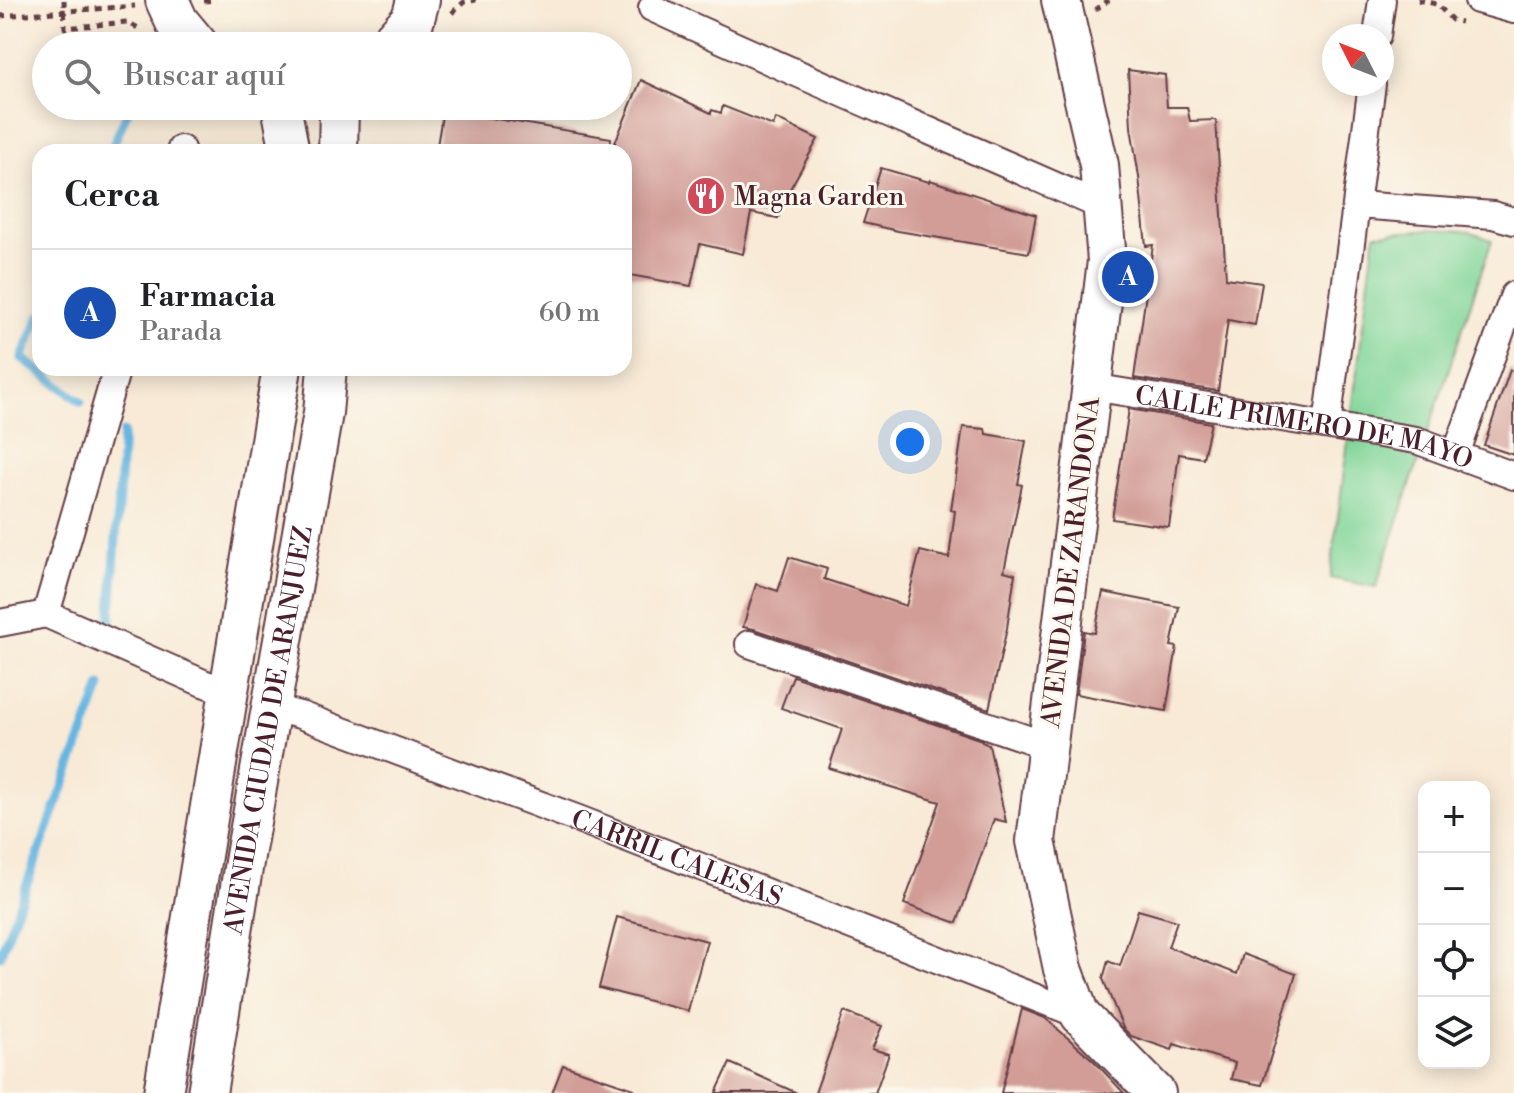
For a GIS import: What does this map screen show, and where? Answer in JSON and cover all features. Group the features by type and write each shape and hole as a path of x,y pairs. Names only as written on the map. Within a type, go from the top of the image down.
{"main road":[{"path":"401,32 413,19 418,0"},
{"name":"AVENIDA DE ZARANDONA","path":"1061,0 1099,165 1107,261 1036,841 1063,969 1080,1015 1156,1093"},
{"path":"162,13 177,22 185,32"},
{"path":"284,120 288,144"},
{"path":"338,144 339,120"},
{"name":"AVENIDA CIUDAD DE ARANJUEZ","path":"163,1093 281,376"},
{"name":"AVENIDA CIUDAD DE ARANJUEZ","path":"207,1093 323,413 326,376"}],"street":[{"path":"1379,24 1382,0"},
{"path":"1478,0 1514,10"},
{"path":"652,8 752,55 1103,207"},
{"path":"1327,425 1371,96"},
{"path":"1357,205 1493,215 1514,221"},
{"path":"1456,454 1514,295"},
{"path":"46,614 115,376"},
{"name":"CALLE PRIMERO DE MAYO","path":"1092,387 1416,440 1514,476"},
{"path":"0,623 46,614 229,692"},
{"path":"749,644 1048,746"},
{"name":"CARRIL CALESAS","path":"272,708 300,715 581,820 1080,1015"}],"path":[{"path":"64,0 65,28 127,22 216,0"},
{"path":"0,16 64,11 162,13"}],"green space":[{"path":"1432,230 1469,232 1492,240 1376,587 1330,578 1375,234"}],"building":[{"path":"1128,70 1165,75 1167,107 1187,107 1190,121 1216,120 1226,278 1262,283 1255,325 1228,320 1218,391 1134,378 1153,245 1146,246 1131,127"},
{"name":"Magna Garden","path":"641,80 711,113 712,110 721,113 723,106 773,126 776,119 818,139 778,218 751,213 743,254 700,244 691,286 632,275 632,144 614,144 624,120 632,120 632,102"},
{"path":"441,120 503,120 611,138 611,144 437,144"},
{"path":"881,168 930,180 1036,215 1029,253 863,223"},
{"path":"1510,370 1514,371 1514,455 1484,445"},
{"path":"1129,409 1211,423 1203,458 1179,454 1169,527 1112,519"},
{"path":"963,427 985,429 986,434 1026,441 1018,484 1022,485 1004,571 1015,574 989,709 743,627 756,584 778,591 789,557 827,569 824,579 906,606 920,551 949,558 955,511 951,510"},
{"path":"1103,592 1179,607 1171,646 1177,647 1166,711 1076,694 1084,631 1095,633"},
{"path":"793,676 989,745 1006,822 994,819 957,923 904,904 940,802 829,768 842,729 781,708"},
{"path":"1138,910 1177,921 1168,947 1237,974 1243,954 1296,974 1262,1085 1231,1079 1235,1063 1174,1044 1172,1050 1131,1036 1123,1028 1103,979 1108,961 1120,966"},
{"path":"617,917 707,941 688,1011 599,988"},
{"path":"1022,1009 1045,1018 1093,1060 1124,1093 1001,1093"},
{"path":"844,1012 882,1026 872,1049 889,1054 875,1093 815,1093"},
{"path":"730,1063 797,1093 716,1093"},
{"path":"563,1065 634,1089 633,1093 552,1093"}],"waterway":[{"path":"113,144 124,120"},
{"path":"32,335 22,358 32,365"},
{"path":"46,376 81,402"},
{"path":"110,630 123,432"},
{"path":"0,956 101,686"}],"place":[{"name":"Magna Garden","path":"706,196"},
{"name":"Farmacia","path":"1128,277"}]}
